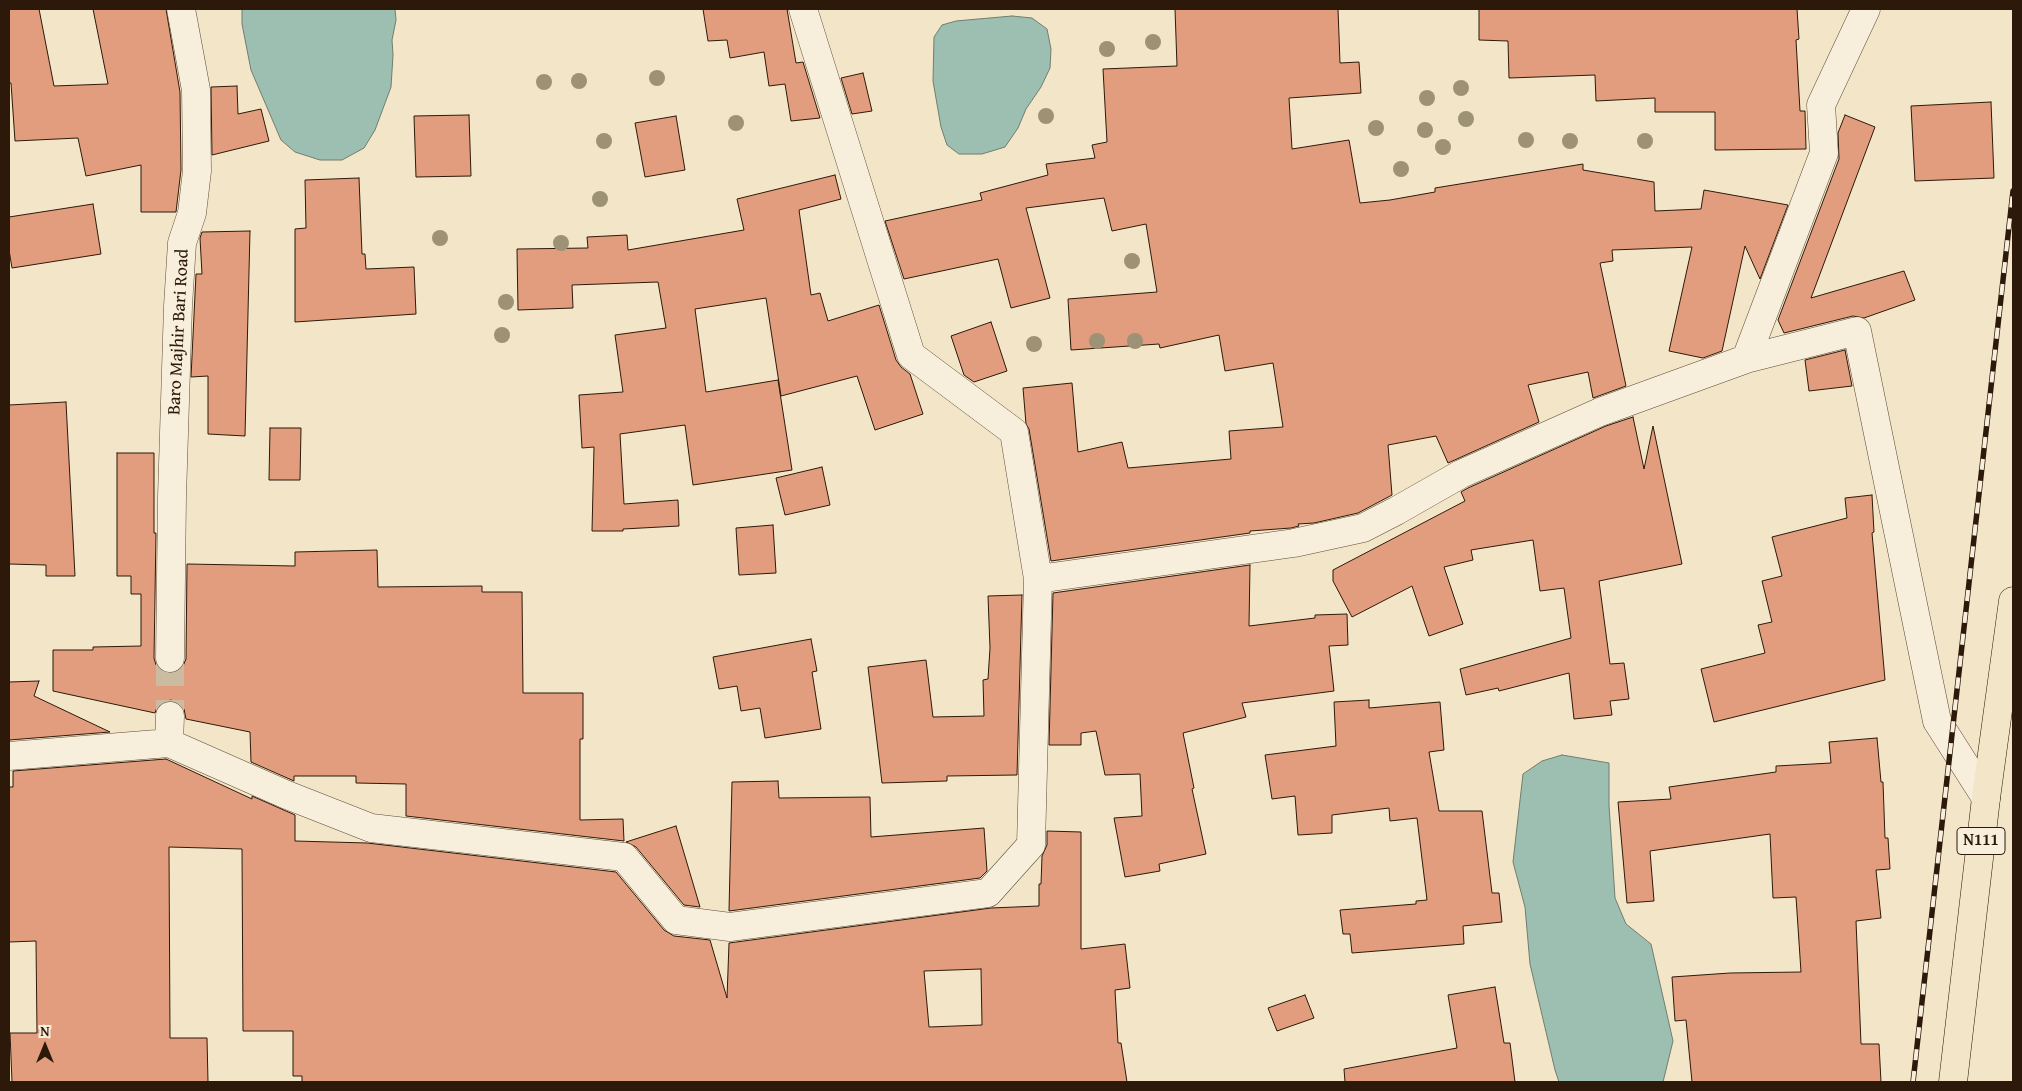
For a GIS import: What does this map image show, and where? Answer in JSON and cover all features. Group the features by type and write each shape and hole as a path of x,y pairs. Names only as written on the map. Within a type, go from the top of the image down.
{"highway":[{"name":"N111","path":"1953,1082 1986,798 2013,601"}],"street":[{"name":"Baro Majhir Bari Road","path":"170,658 172,497 179,297 182,243 192,213 197,171 196,90 181,9"},
{"path":"9,756 169,743 287,795 371,828 489,843 624,856 676,920 730,927 988,893 1031,845 1038,579 1014,432 911,355 803,9"},
{"path":"1746,359 1824,153 1821,105 1866,9"},
{"path":"1038,579 1294,543 1363,528 1461,474 1600,412 1746,359 1857,330 1937,721 1986,798"},
{"path":"169,743 170,716"}],"shaded area":[{"path":"242,9 395,9 396,20 392,40 391,87 375,130 364,148 342,160 320,160 295,152 281,140 251,70 242,24"},
{"path":"1012,16 1032,18 1047,29 1051,49 1050,68 1041,87 1026,109 1018,128 1005,147 982,154 959,154 947,145 941,127 933,81 934,37 942,25 956,21"},
{"path":"1562,755 1609,763 1609,805 1615,898 1626,924 1651,944 1673,1041 1663,1082 1559,1082 1555,1070 1530,964 1525,907 1513,862 1523,774 1542,761"}],"building":[{"path":"9,9 39,9 54,86 108,84 93,9 166,9 180,92 181,170 176,212 141,212 141,165 86,176 78,138 15,141 11,83 9,83"},
{"path":"703,9 787,9 796,63 803,62 820,118 791,121 785,84 769,86 764,52 730,58 727,40 708,41"},
{"path":"1175,9 1338,9 1340,63 1359,62 1361,93 1289,98 1292,149 1349,140 1360,203 1390,200 1435,192 1435,188 1583,164 1583,170 1654,182 1655,211 1701,209 1704,190 1788,205 1760,279 1745,246 1722,351 1703,358 1669,351 1692,247 1612,250 1613,261 1600,263 1626,386 1593,398 1588,372 1528,385 1539,422 1448,463 1436,436 1388,445 1392,495 1358,513 1314,523 1298,524 1299,526 1291,528 1250,531 1250,533 1051,561 1029,429 1026,424 1023,388 1072,383 1078,452 1122,442 1128,468 1231,459 1229,431 1283,427 1273,363 1225,371 1219,335 1160,348 1159,344 1071,350 1068,299 1157,292 1146,224 1112,231 1104,198 1026,208 1050,298 1011,308 998,259 904,279 885,221 982,200 980,193 1048,175 1046,164 1095,158 1092,145 1107,142 1103,69 1177,66"},
{"path":"1479,9 1797,9 1799,39 1796,40 1800,111 1805,111 1806,149 1715,150 1715,112 1655,112 1655,98 1596,101 1595,75 1509,78 1508,41 1479,40"},
{"path":"863,73 872,111 852,114 841,78"},
{"path":"237,86 238,114 261,109 269,141 212,155 211,87"},
{"path":"1991,102 1994,178 1915,181 1911,106"},
{"path":"469,115 471,176 416,177 414,116"},
{"path":"1845,115 1875,127 1811,298 1904,271 1915,300 1864,318 1853,316 1784,333 1778,320 1839,159 1838,133"},
{"path":"676,116 685,170 645,177 635,123"},
{"path":"835,175 841,199 799,210 811,295 820,293 828,321 879,305 896,360 910,374 923,414 875,430 857,376 781,396 766,298 695,309 706,392 778,380 792,470 693,485 685,425 620,434 624,504 678,500 679,526 623,529 623,531 592,531 594,447 582,448 579,395 623,392 615,335 666,328 658,282 572,285 573,308 518,310 517,249 588,248 587,237 627,235 628,250 744,230 737,199"},
{"path":"359,178 362,254 365,254 366,269 414,267 416,314 295,322 295,229 306,228 305,180"},
{"path":"93,204 101,254 12,268 9,250 9,217"},
{"path":"250,231 245,436 208,434 208,376 191,377 196,274 202,274 200,238 202,232"},
{"path":"991,322 1007,371 974,382 964,375 951,336"},
{"path":"1845,350 1852,386 1809,391 1805,360"},
{"path":"66,402 75,576 46,576 46,565 9,564 9,405"},
{"path":"1633,417 1644,469 1653,426 1682,564 1599,581 1610,664 1624,663 1629,699 1610,701 1612,715 1574,719 1569,673 1499,691 1498,688 1466,695 1460,669 1571,638 1564,588 1540,591 1533,540 1471,550 1473,560 1444,567 1463,624 1429,636 1412,586 1352,617 1333,581 1333,570 1465,501 1461,492 1468,488 1606,426"},
{"path":"270,428 301,428 300,480 269,480"},
{"path":"117,453 154,453 154,533 156,533 154,658 156,665 162,671 169,674 177,672 183,666 186,659 187,564 295,566 295,552 377,550 378,587 482,586 482,592 522,592 523,693 583,693 583,739 580,739 580,820 623,819 624,841 406,816 406,784 356,783 356,776 294,776 294,781 251,762 250,732 186,719 184,709 178,703 171,700 163,702 157,707 155,713 53,691 53,650 93,650 93,647 141,646 141,594 131,594 131,576 117,576"},
{"path":"822,467 830,505 785,515 776,478"},
{"path":"1872,495 1874,532 1872,533 1885,680 1714,722 1701,669 1765,653 1758,625 1772,622 1762,581 1782,576 1772,537 1847,518 1845,498"},
{"path":"773,525 776,573 739,575 736,528"},
{"path":"1250,565 1249,626 1315,618 1315,615 1347,614 1348,645 1329,646 1334,691 1242,703 1246,717 1183,733 1194,788 1192,789 1206,854 1159,864 1160,871 1125,877 1114,818 1142,816 1140,774 1105,775 1096,731 1081,733 1081,745 1049,745 1053,593"},
{"path":"1022,595 1017,775 947,776 947,781 882,783 868,667 926,660 933,717 984,716 983,680 988,679 990,648 988,596"},
{"path":"811,639 817,671 812,672 821,729 765,738 760,708 741,711 737,686 719,689 713,657"},
{"path":"39,681 34,696 110,732 9,740 9,682"},
{"path":"1369,700 1369,708 1440,702 1444,750 1429,752 1439,811 1482,811 1492,893 1499,893 1502,922 1463,926 1464,944 1352,953 1350,934 1343,934 1340,910 1416,904 1416,901 1427,900 1417,818 1390,821 1389,808 1332,815 1332,833 1298,835 1295,796 1272,799 1265,755 1336,746 1334,702"},
{"path":"1877,738 1881,782 1883,782 1885,838 1888,838 1890,869 1876,870 1881,918 1856,921 1861,1044 1879,1044 1881,1082 1692,1082 1686,1020 1675,1021 1672,977 1730,973 1801,972 1796,897 1773,898 1770,834 1650,851 1654,901 1627,903 1618,802 1671,799 1669,787 1776,772 1776,766 1831,763 1829,742"},
{"path":"166,759 252,799 252,796 295,815 295,841 367,843 616,872 664,930 674,936 710,940 727,998 729,943 991,908 1039,906 1039,884 1041,884 1042,856 1047,845 1047,831 1081,832 1081,949 1125,944 1130,988 1115,990 1118,1043 1121,1043 1127,1082 302,1082 302,1076 293,1076 293,1031 243,1031 242,849 169,847 170,1038 207,1038 208,1082 12,1082 10,1033 37,1033 36,941 9,942 9,787 13,787 13,771","holes":["981,969 982,1025 929,1027 924,971"]},
{"path":"778,781 779,798 870,797 871,837 984,828 987,871 980,878 729,911 732,782"},
{"path":"676,826 700,907 684,905 636,847 626,842"},
{"path":"1495,987 1504,1043 1510,1043 1515,1082 1345,1082 1344,1069 1457,1048 1448,995"},
{"path":"1305,995 1314,1018 1277,1031 1268,1008"}],"tunnel":[{"path":"170,658 170,716"}],"railway":[{"path":"1913,1082 2013,191"}]}
